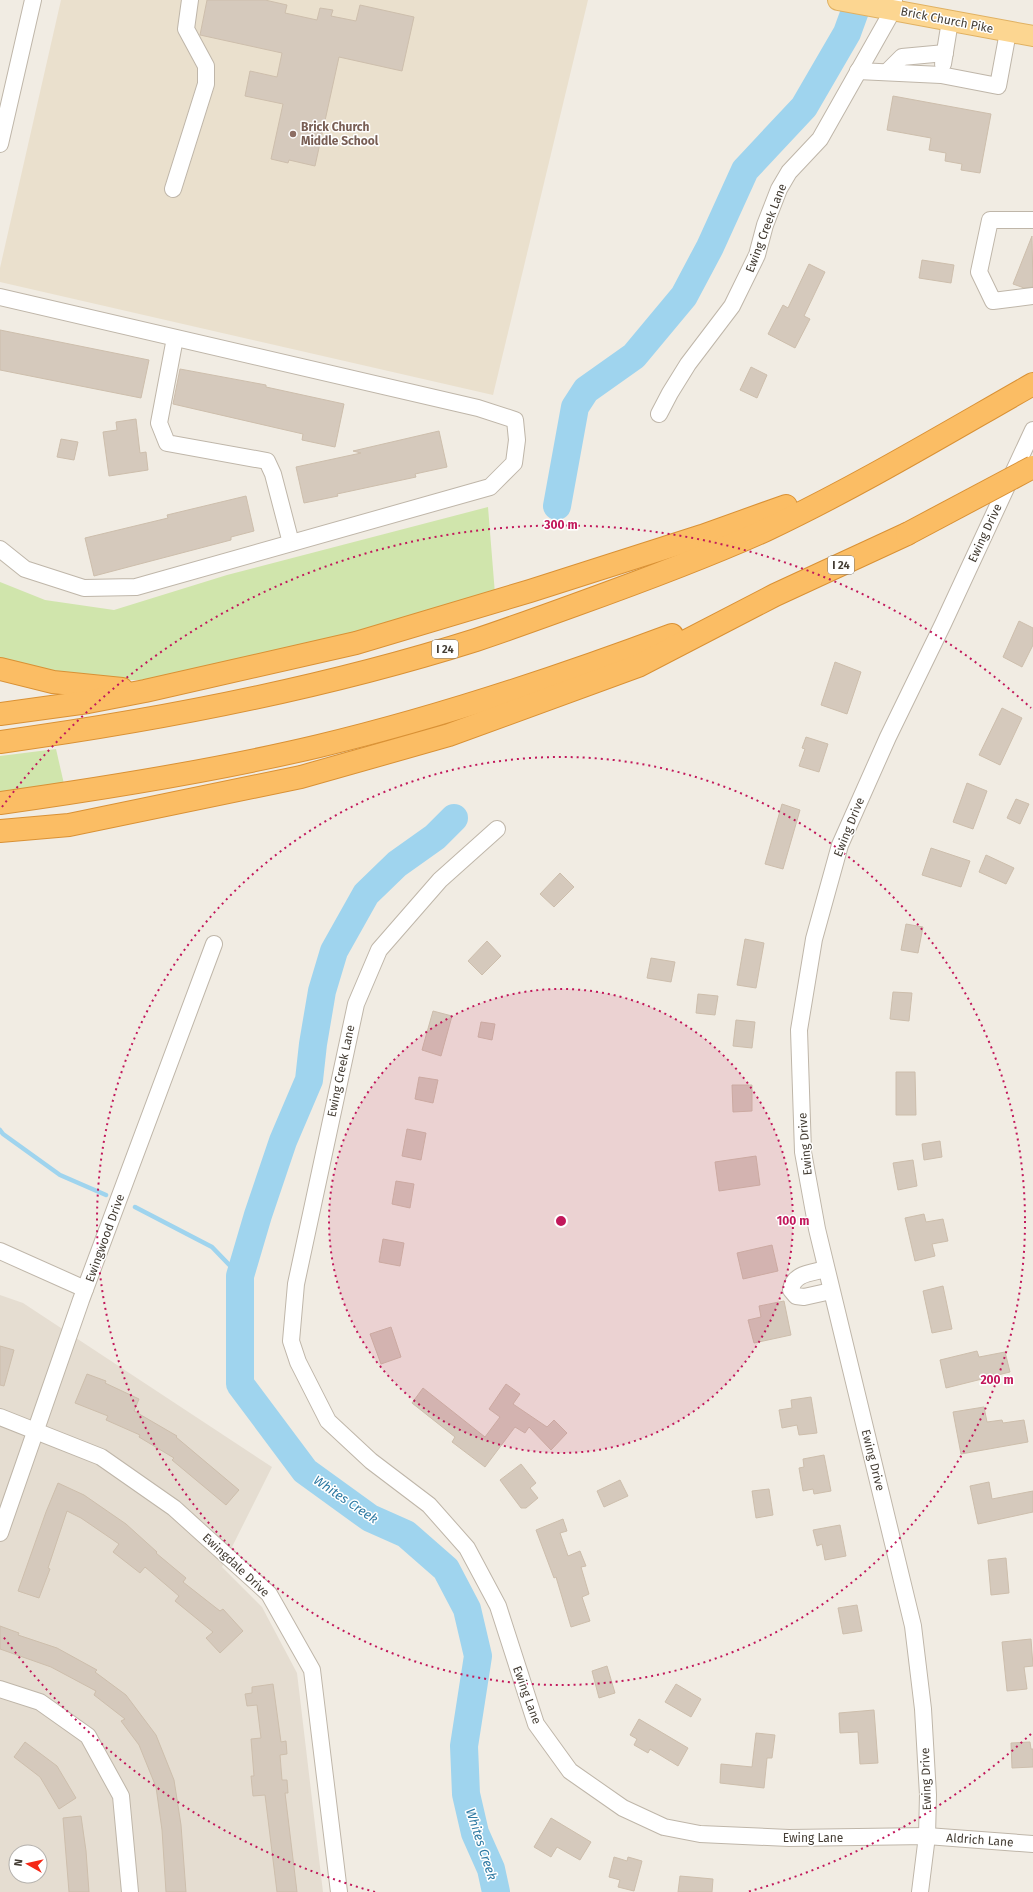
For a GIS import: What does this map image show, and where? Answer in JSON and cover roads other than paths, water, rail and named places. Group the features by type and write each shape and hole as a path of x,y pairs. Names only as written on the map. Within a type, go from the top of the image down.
{"highway":[{"name":"I 24","path":"0,742 105,727 217,706 353,674 476,640 639,582 766,530 866,478 1033,384"},
{"name":"I 24","path":"0,803 96,790 202,771 320,746 487,700 596,664 776,595 907,534 1033,467"},
{"path":"0,714 88,702 145,691 356,643 508,598 702,536 866,478"},
{"path":"0,842 69,825 301,776 449,734 638,666 776,595"},
{"path":"0,669 53,682 145,691"},
{"path":"0,831 69,825"}],"main road":[{"name":"Brick Church Pike","path":"838,0 888,6 950,21 1033,36"}],"street":[{"path":"0,144 33,0"},
{"path":"173,189 206,84 206,66 186,29 190,0"},
{"name":"Ewing Creek Lane","path":"659,414 670,392 688,364 732,306 757,255 765,225 779,189 789,172 820,139 858,71 888,6"},
{"path":"941,75 950,21"},
{"path":"858,71 941,75 998,86 1008,32"},
{"path":"887,72 902,57 945,53"},
{"path":"1033,220 990,220 979,272 993,301 1033,296"},
{"path":"0,297 478,408 514,420 517,440 514,463 490,487 136,587 84,588 25,569 0,549"},
{"path":"175,338 159,423 167,443 267,461 273,474 291,543"},
{"name":"Ewing Drive","path":"920,1892 927,1836 928,1795 923,1709 913,1626 831,1291 803,1152 799,1030 814,939 843,838 888,737 943,624 1033,430"},
{"name":"Ewing Creek Lane","path":"298,1362 291,1341 296,1284 356,1004 379,950 440,880 497,829"},
{"name":"Ewingwood Drive","path":"0,1533 85,1290 214,944"},
{"path":"0,1251 85,1290"},
{"path":"826,1269 800,1276 794,1280 791,1290 796,1296 804,1297 831,1291"},
{"name":"Ewing Lane","path":"298,1362 328,1421 371,1461 429,1505 467,1548 498,1606 536,1724 570,1771 623,1808 664,1827 700,1834 789,1838 927,1836"},
{"name":"Ewingdale Drive","path":"0,1417 101,1457 174,1508 269,1594 312,1670 339,1892"},
{"path":"0,1689 40,1702 88,1736 121,1796 130,1892"},
{"name":"Aldrich Lane","path":"927,1836 1033,1844"}],"waterway":[{"path":"557,506 575,407 586,390 634,356 684,296 710,247 745,170 804,107 847,33 859,0"},
{"name":"Whites Creek","path":"454,818 435,837 397,864 366,894 334,951 322,991 313,1044 309,1080 283,1141 258,1215 240,1276 240,1384 305,1471 370,1518 406,1534 446,1569 467,1609 478,1656 464,1746 466,1794 475,1833 491,1869 496,1892"},
{"path":"0,1130 3,1134 60,1175 106,1195"},
{"path":"135,1207 212,1247 240,1276"}],"place":[{"name":"Brick Church Middle School","path":"293,134"}]}
